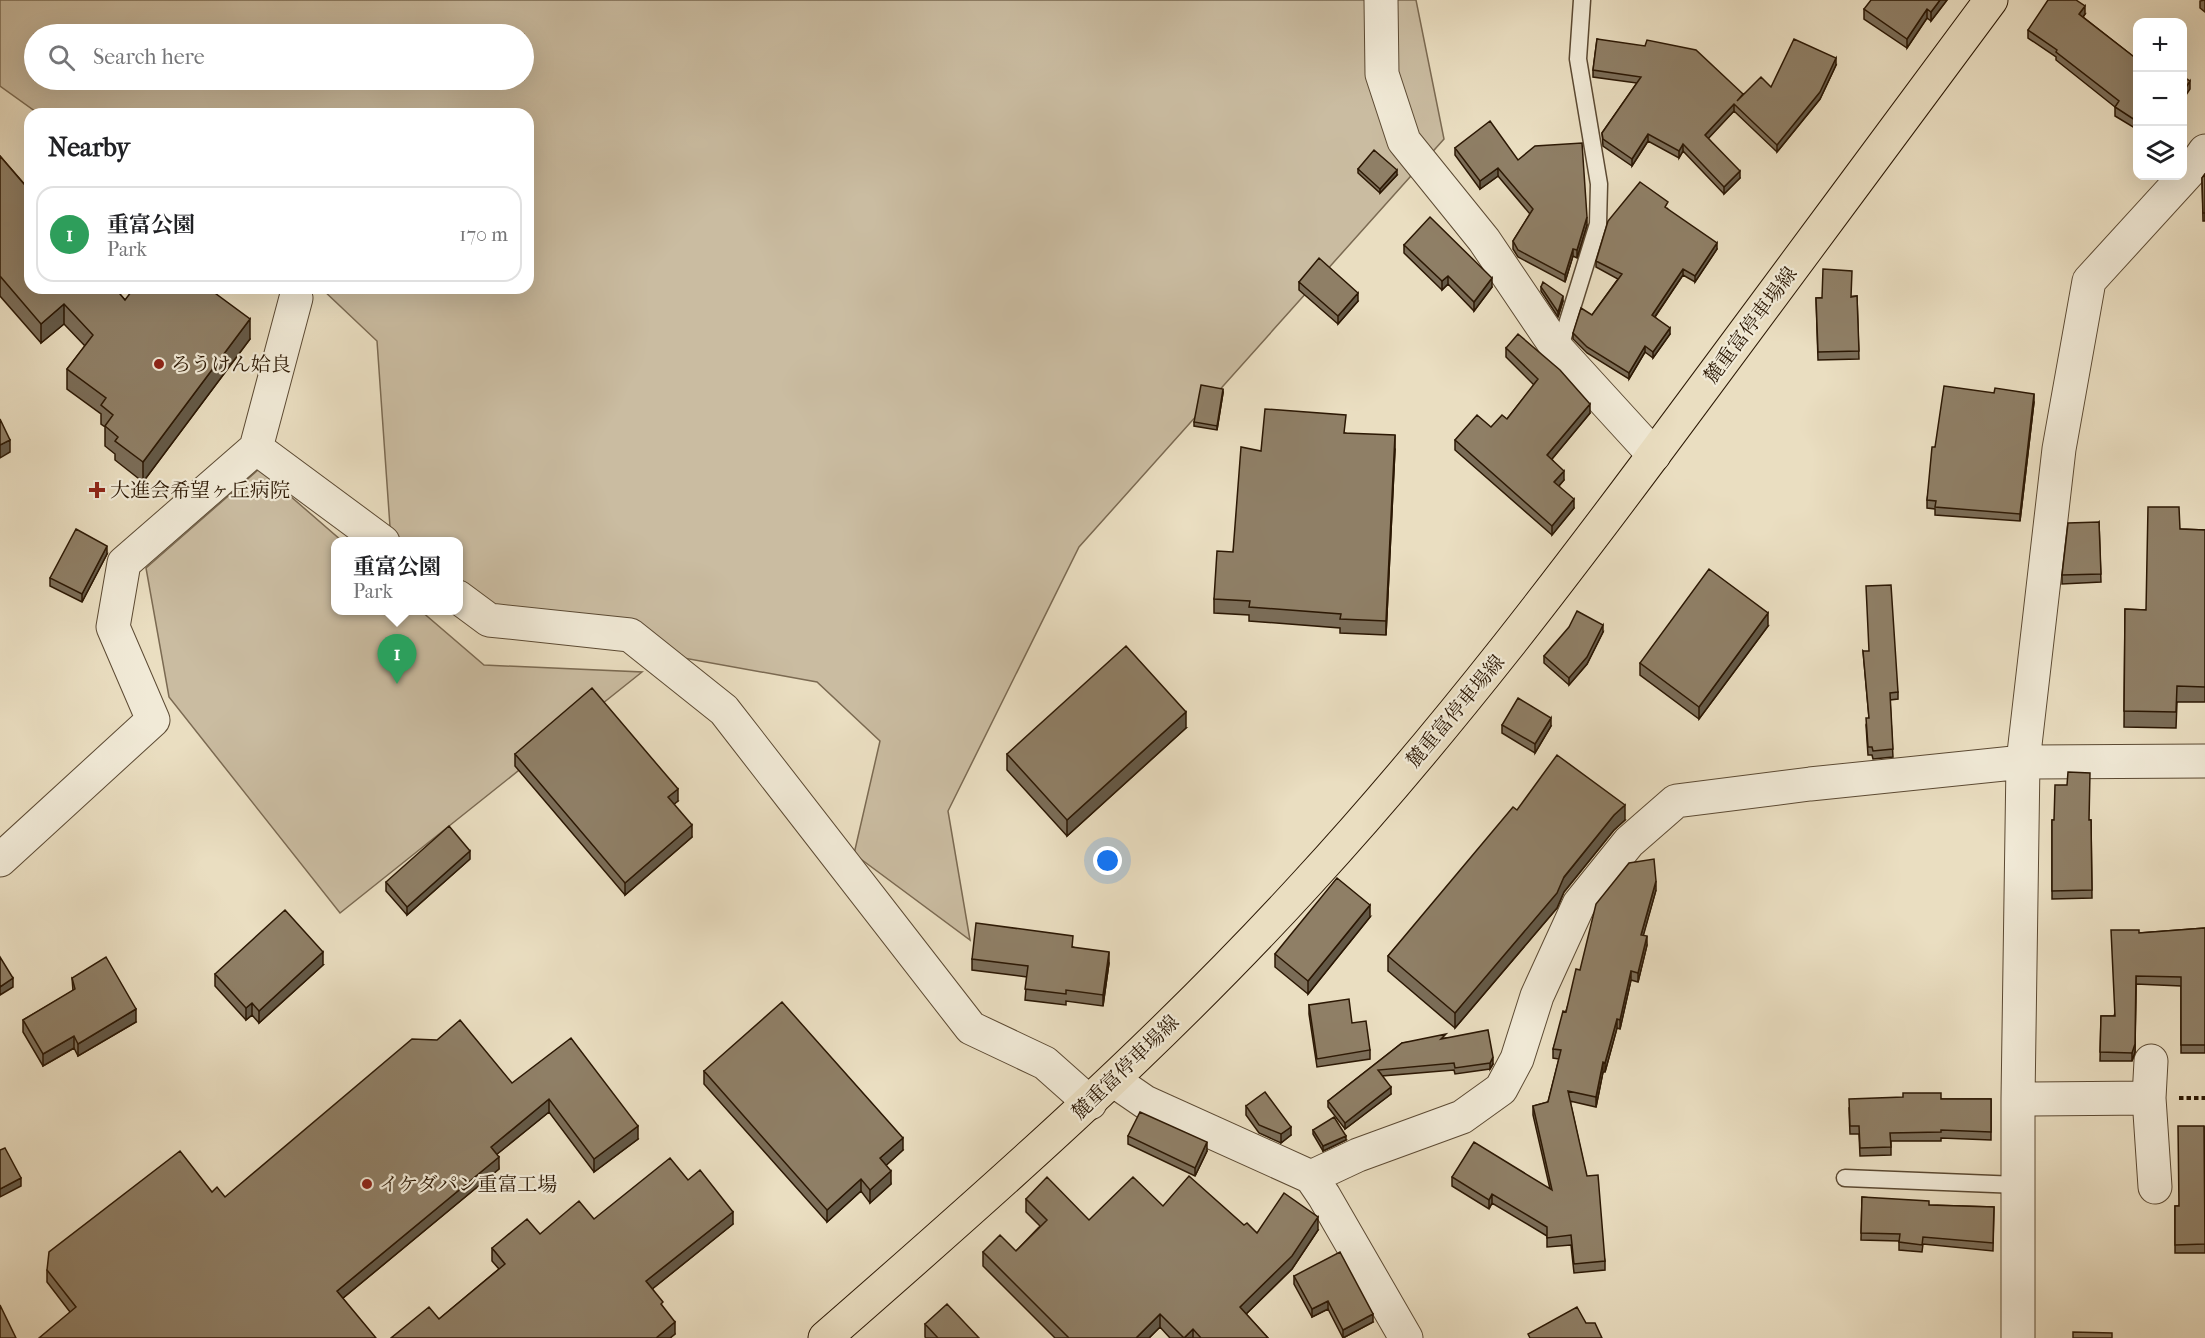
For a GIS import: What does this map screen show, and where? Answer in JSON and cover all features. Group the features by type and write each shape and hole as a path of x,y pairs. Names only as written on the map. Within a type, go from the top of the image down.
{"main road":[{"name":"麓重富停車場線","path":"825,1338 1090,1103 1200,995 1308,883 1447,723 1530,619 1991,0"}],"street":[{"path":"1381,0 1382,74 1404,141 1484,240 1559,351 1654,454"},
{"path":"2018,1338 2018,1099 2023,762 2059,449 2089,281 2205,151"},
{"path":"0,860 153,720 113,627 124,563 256,448 296,298"},
{"path":"256,448 376,537"},
{"path":"463,600 489,620 630,635 724,710 971,1028 1046,1063 1090,1103"},
{"path":"1311,1177 1358,1155 1462,1118 1501,1089 1517,1059 1537,996 1579,904 1629,842 1676,801 1810,784 2023,762 2205,761"},
{"path":"2151,1061 2149,1098 2155,1187"},
{"path":"1113,1080 1144,1102 1311,1177 1406,1338"},
{"path":"2018,1099 2149,1098"}],"lane":[{"path":"1559,351 1598,224 1599,184 1578,59 1582,0"},
{"path":"1845,1178 2018,1185"}],"shaded area":[{"path":"0,0 1416,0 1444,139 1079,547 948,811 970,940 854,854 880,741 817,682 551,634 463,589 463,537 391,537 377,341 327,294 534,294 534,108 31,108 0,86"},
{"path":"259,469 337,537 331,537 331,615 426,615 484,665 642,672 340,913 169,697 146,568"}],"building":[{"path":"1871,0 1940,0 1931,12 1927,9 1907,39 1864,9"},
{"path":"2048,0 2076,0 2085,6 2079,14 2133,56 2133,119 2115,107 2119,101 2056,52 2057,50 2028,30"},
{"path":"1597,39 1645,46 1647,40 1696,50 1743,94 1737,101 1761,77 1771,87 1794,39 1836,58 1820,92 1777,145 1734,104 1705,135 1740,171 1724,187 1683,144 1679,151 1648,134 1632,159 1603,139 1602,133 1641,77 1593,70"},
{"path":"1490,121 1518,160 1535,146 1582,143 1587,217 1577,250 1573,249 1565,275 1518,250 1513,241 1533,209 1498,168 1480,181 1455,148"},
{"path":"1374,150 1397,170 1380,189 1358,169"},
{"name":"ろうけん姶良","path":"0,156 24,184 24,294 120,294 125,300 130,294 216,294 250,319 143,462 115,441 118,437 105,426 113,415 101,405 106,398 67,369 93,335 64,304 41,324 0,276"},
{"path":"2205,174 2205,213 2203,213 2202,178"},
{"path":"1640,182 1668,202 1665,207 1717,243 1695,276 1683,269 1652,315 1670,328 1653,352 1645,346 1629,373 1587,347 1573,333 1581,308 1592,315 1622,274 1596,261 1608,221"},
{"path":"1430,217 1492,278 1474,302 1448,276 1442,281 1404,245"},
{"path":"1319,258 1358,293 1338,316 1299,282"},
{"path":"1823,269 1852,271 1851,297 1857,296 1859,351 1818,352 1816,298 1822,298"},
{"path":"1543,282 1563,296 1558,312 1541,287"},
{"path":"1518,334 1560,370 1590,404 1547,455 1564,471 1554,482 1574,499 1552,526 1455,440 1477,415 1491,427 1502,415 1507,419 1538,379 1506,348"},
{"path":"1201,385 1223,389 1217,426 1194,422"},
{"path":"1944,386 1994,393 1995,388 2034,394 2020,514 1935,507 1936,501 1927,500 1932,447 1935,447"},
{"path":"1265,409 1346,415 1344,433 1395,435 1386,621 1340,619 1341,614 1249,607 1250,601 1214,599 1217,551 1233,552 1241,447 1261,451"},
{"path":"0,419 10,440 0,445"},
{"path":"2148,507 2179,507 2180,529 2205,530 2205,687 2177,686 2176,712 2124,711 2125,609 2146,610"},
{"path":"2099,522 2101,574 2062,575 2068,523"},
{"path":"76,529 107,546 82,594 50,578"},
{"path":"1709,569 1768,613 1699,707 1640,663"},
{"path":"1891,585 1898,692 1890,693 1893,749 1873,751 1872,747 1868,747 1866,718 1869,718 1863,651 1869,651 1866,586"},
{"path":"1577,611 1603,625 1587,657 1569,678 1544,656 1569,627"},
{"path":"1126,646 1186,712 1067,820 1007,754"},
{"path":"592,688 678,789 668,797 692,825 625,883 515,754"},
{"path":"1518,698 1551,718 1535,744 1502,725"},
{"path":"1557,755 1625,805 1614,815 1564,877 1557,893 1455,1013 1388,956 1513,807 1517,810"},
{"path":"2068,772 2090,773 2089,820 2091,820 2092,890 2052,891 2052,820 2054,820 2055,785 2067,785"},
{"path":"449,826 470,851 407,907 386,882"},
{"path":"1654,859 1656,881 1641,935 1647,936 1638,973 1631,971 1620,1020 1617,1019 1605,1063 1603,1062 1596,1097 1568,1091 1587,1176 1598,1175 1605,1261 1574,1264 1571,1235 1547,1238 1547,1227 1492,1194 1489,1200 1452,1177 1474,1142 1552,1190 1533,1106 1548,1102 1561,1050 1553,1049 1563,1011 1566,1012 1576,969 1580,970 1596,904 1629,863"},
{"path":"1337,878 1370,905 1308,981 1275,954"},
{"path":"285,910 323,952 259,1011 252,1003 246,1008 215,974"},
{"path":"976,923 1073,936 1072,947 1109,952 1103,995 1066,990 1066,994 1025,989 1028,966 972,959"},
{"path":"2205,928 2205,1045 2181,1045 2181,977 2136,976 2135,1044 2132,1053 2100,1052 2101,1016 2115,1016 2111,930 2139,930 2139,933"},
{"path":"0,957 13,978 0,987"},
{"path":"106,957 136,1009 78,1044 74,1036 43,1054 23,1020 75,989 72,978"},
{"path":"1349,999 1352,1023 1366,1021 1370,1050 1317,1059 1309,1005"},
{"path":"782,1002 903,1138 880,1158 891,1171 870,1190 861,1179 827,1210 704,1071"},
{"name":"イケダパン重富工場","path":"460,1020 512,1083 571,1038 638,1126 594,1159 549,1099 491,1147 499,1157 337,1291 376,1338 39,1338 76,1307 47,1270 49,1252 180,1151 212,1192 217,1187 225,1197 412,1039 437,1040"},
{"path":"1488,1030 1493,1057 1490,1063 1455,1068 1454,1063 1378,1070 1391,1087 1345,1123 1328,1101 1402,1043 1446,1034 1441,1039"},
{"path":"1265,1092 1291,1127 1281,1134 1259,1125 1246,1106"},
{"path":"1903,1093 1941,1093 1941,1099 1991,1099 1991,1132 1941,1130 1941,1132 1890,1133 1891,1147 1860,1148 1859,1126 1850,1126 1849,1099 1903,1097"},
{"path":"1140,1112 1207,1142 1195,1168 1128,1136"},
{"path":"1334,1117 1346,1136 1323,1146 1313,1130"},
{"path":"2178,1126 2204,1126 2205,1244 2175,1245 2175,1206 2179,1206"},
{"path":"5,1148 21,1178 0,1189 0,1150"},
{"path":"670,1158 688,1180 700,1170 733,1212 646,1281 675,1322 656,1338 391,1338 429,1307 439,1319 505,1264 492,1248 527,1219 540,1234 579,1201 594,1219"},
{"path":"1189,1176 1244,1225 1247,1223 1257,1233 1284,1193 1318,1217 1292,1256 1240,1307 1268,1338 1201,1338 1193,1329 1184,1338 1160,1314 1136,1338 1069,1338 983,1252 1000,1235 1016,1251 1047,1220 1026,1199 1047,1177 1089,1220 1133,1177 1163,1206"},
{"path":"1862,1197 1929,1201 1929,1205 1994,1207 1993,1243 1923,1237 1922,1245 1899,1242 1900,1234 1861,1233"},
{"path":"1340,1252 1373,1314 1343,1330 1328,1301 1312,1309 1294,1276"},
{"path":"947,1304 979,1338 938,1338 925,1324"},
{"path":"0,1305 16,1338 0,1338"},
{"path":"1577,1307 1586,1323 1595,1323 1602,1338 1530,1338 1528,1334"},
{"path":"2073,1332 2112,1333 2112,1338 2073,1338"}],"place":[{"name":"ろうけん姶良","path":"159,364"},
{"name":"大進会希望ヶ丘病院","path":"97,490"},
{"name":"重富公園","path":"397,684"},
{"name":"イケダパン重富工場","path":"367,1184"}]}
